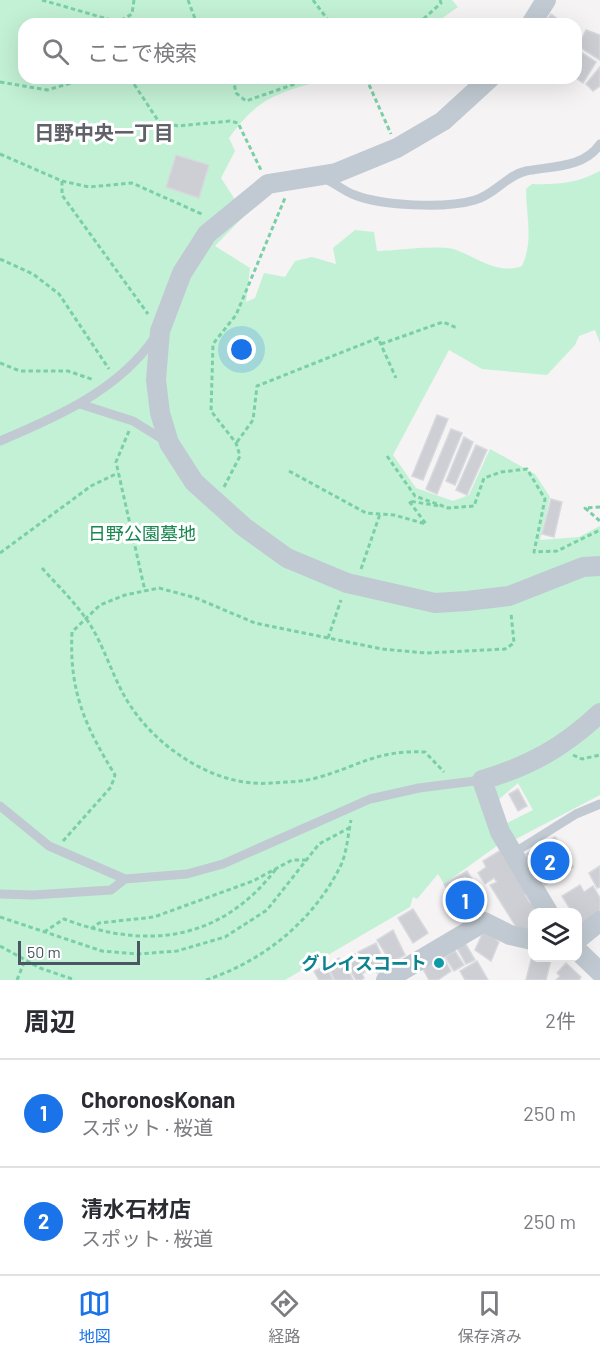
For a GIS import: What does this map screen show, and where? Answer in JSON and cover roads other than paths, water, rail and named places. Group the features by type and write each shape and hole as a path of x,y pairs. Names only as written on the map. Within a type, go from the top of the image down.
{"street":[{"path":"535,18 546,0"},
{"path":"483,84 443,121 397,148 336,172 276,182 207,234 182,273 160,330 156,380 160,413 169,443 194,482 216,502 244,527 287,558 351,584 435,603 509,596 583,567 600,566"},
{"path":"546,908 500,832 482,780 535,761 572,739 600,713"},
{"path":"582,936 600,921"},
{"path":"386,980 416,972 484,922 510,935 528,939"},
{"path":"582,955 600,972"}],"lane":[{"path":"319,175 353,194 384,201 436,204 475,200 498,190 523,171 561,166 592,155 600,144"},
{"path":"0,441 80,404 135,363 160,330"},
{"path":"80,404 133,421 169,443"},
{"path":"0,806 56,849 125,879 187,874 223,864 370,799 419,788 482,780"},
{"path":"512,854 576,814 600,804"},
{"path":"0,894 33,895 111,890 125,879"}],"place":[{"name":"清水石材店","path":"550,861"},
{"name":"ChoronosKonan","path":"465,900"},
{"name":"グレイスコート","path":"439,963"}],"district":[{"name":"日野中央一丁目","path":"104,132"}],"park label":[{"name":"日野公園墓地","path":"142,533"}]}
